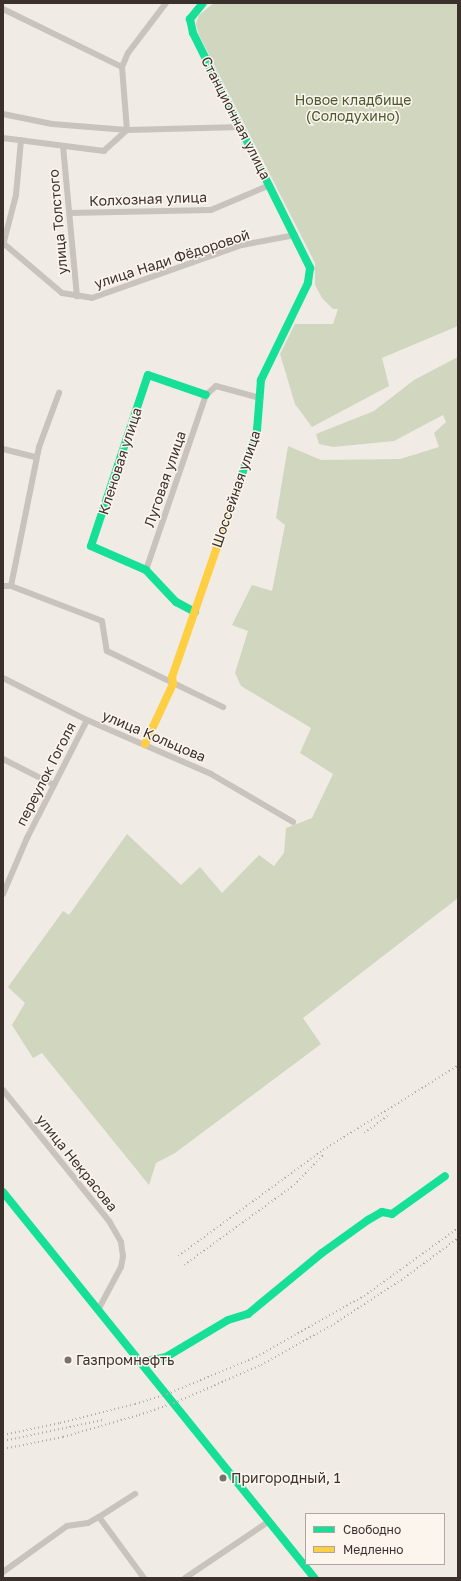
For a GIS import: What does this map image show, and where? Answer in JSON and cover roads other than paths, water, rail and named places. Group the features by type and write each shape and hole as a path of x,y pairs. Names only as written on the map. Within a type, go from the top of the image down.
{"street":[{"path":"3,138 104,151 126,130 122,67 128,53 166,3"},
{"name":"Станционная улица","path":"204,3 190,19 193,33 295,235"},
{"path":"3,9 122,67"},
{"path":"3,114 52,124 126,130 240,127"},
{"path":"3,244 16,195 21,140"},
{"name":"улица Толстого","path":"63,146 77,296"},
{"name":"Колхозная улица","path":"70,213 211,210 270,185"},
{"name":"улица Нади Фёдоровой","path":"3,244 62,293 92,298 110,293 242,245 295,235"},
{"name":"Шоссейная улица","path":"145,744 173,684 172,677 257,430 261,380 308,283 310,268 295,235"},
{"name":"Кленовая улица","path":"146,570 91,546 148,375 206,395"},
{"path":"206,395 216,386 260,398"},
{"path":"10,586 36,457 59,393"},
{"name":"Луговая улица","path":"146,570 206,395"},
{"path":"3,449 36,457"},
{"path":"146,570 176,602 195,612"},
{"path":"3,586 10,586 102,621 107,651 173,684 223,706"},
{"name":"улица Кольцова","path":"3,678 87,720 211,774 293,822"},
{"name":"переулок Гоголя","path":"3,894 54,785 87,720"},
{"path":"3,759 54,785"},
{"name":"улица Некрасова","path":"3,1090 109,1221 121,1242 123,1256 121,1267 98,1310"},
{"path":"141,1362 166,1357 228,1320 248,1314 322,1253 368,1220 382,1212 392,1214 445,1176"},
{"path":"3,1192 314,1578"},
{"path":"3,1572 67,1526 82,1524 99,1517 135,1494"},
{"path":"99,1517 144,1578"},
{"path":"186,1578 268,1522"}],"railway":[{"path":"178,1256 320,1152 457,1066"},
{"path":"364,1133 390,1114"},
{"path":"184,1265 294,1185 324,1154"},
{"path":"3,1435 60,1423 135,1404 167,1394 256,1357 364,1296 458,1228"},
{"path":"3,1449 63,1437 139,1415 174,1403 261,1365 334,1324 404,1278 458,1238"},
{"path":"3,1441 103,1420"}],"place":[{"name":"Газпромнефть","path":"68,1360"},
{"name":"Пригородный, 1","path":"223,1478"}],"park label":[{"name":"Новое кладбище (Солодухино)","path":"353,108"}]}
